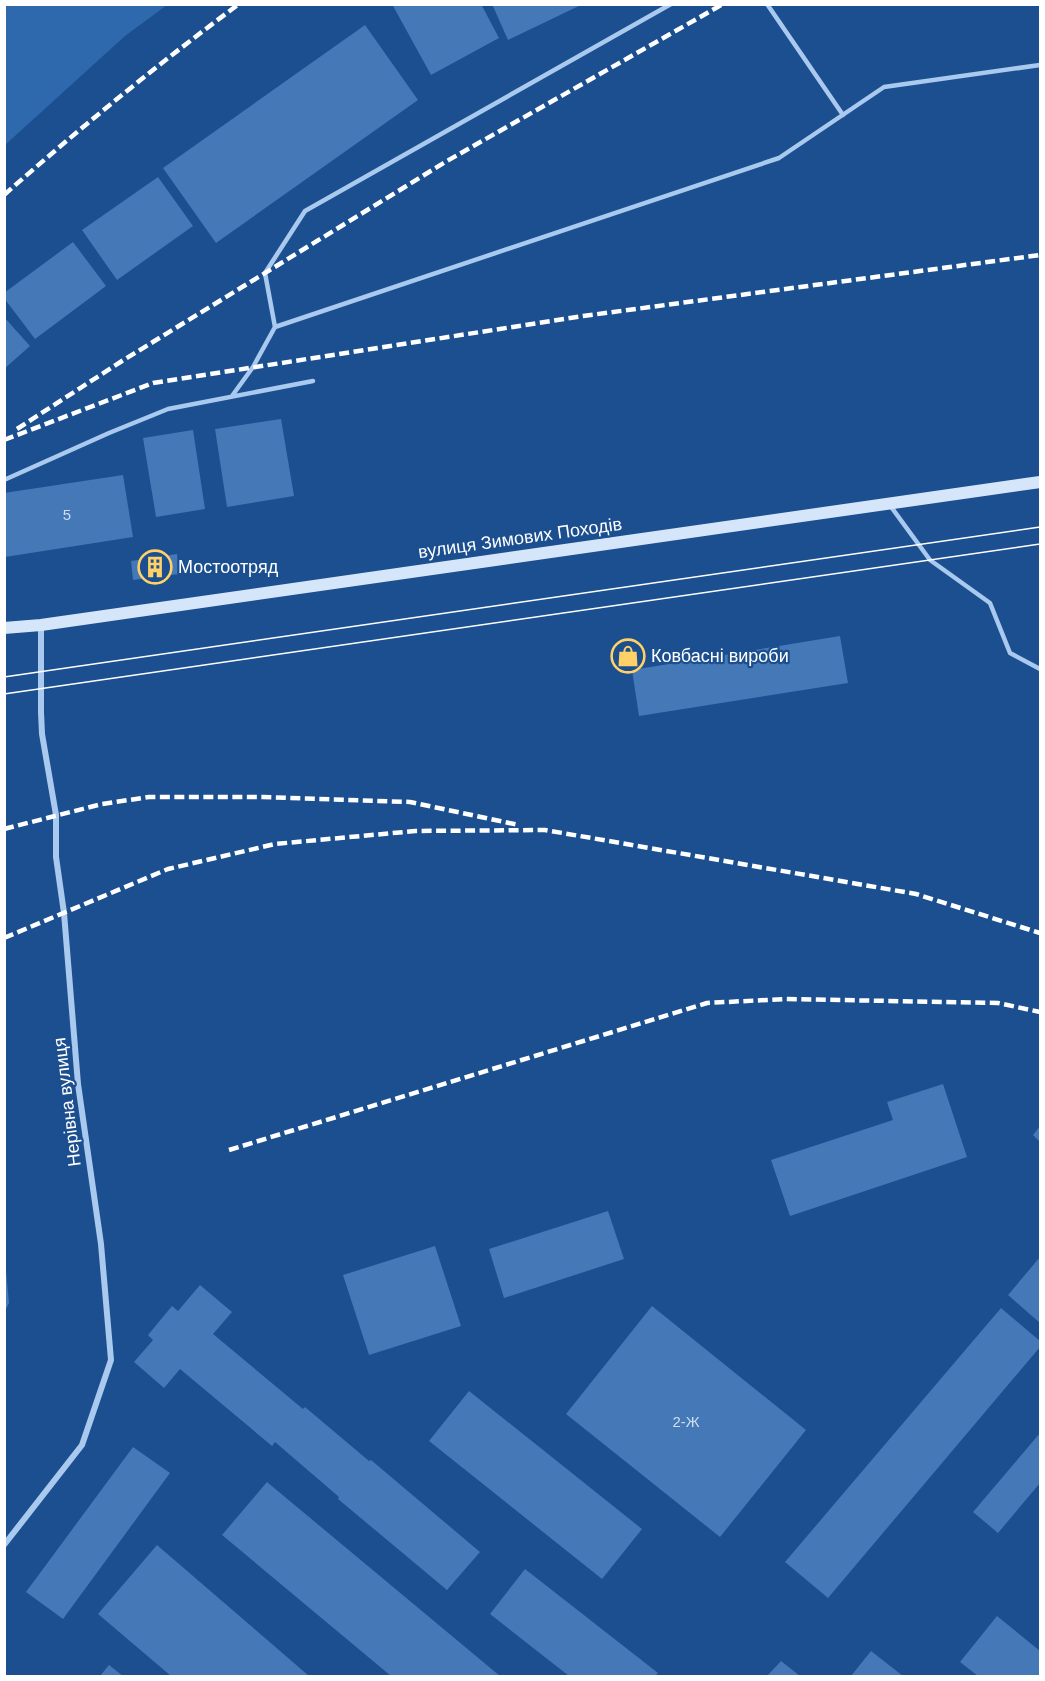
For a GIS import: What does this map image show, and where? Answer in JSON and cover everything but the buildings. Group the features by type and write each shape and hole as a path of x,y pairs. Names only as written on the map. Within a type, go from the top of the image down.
{"main road":[{"name":"вулиця Зимових Походів","path":"4,628 41,625 1041,482"}],"street":[{"name":"Нерівна вулиця","path":"4,1545 82,1445 111,1360 101,1244 78,1084 64,913 56,857 56,815 42,734 41,625"}],"lane":[{"path":"232,396 253,367 275,327 265,273 305,211 671,4"},
{"path":"767,4 843,115"},
{"path":"275,327 778,158 884,87 1041,65"},
{"path":"4,480 168,409 313,381"},
{"path":"889,503 930,560 990,603 1010,653 1041,669"}],"shaded area":[{"path":"5,4 167,5 125,36 5,145"}],"tram line":[{"path":"4,677 1040,527"},
{"path":"4,694 1040,544"}],"railway":[{"path":"4,195 120,97 239,4"},
{"path":"17,429 122,361 447,161 723,4"},
{"path":"4,440 153,383 583,316 1040,255"},
{"path":"4,829 102,804 149,797 262,797 410,802 519,825"},
{"path":"4,938 168,869 275,844 415,831 545,830 916,894 1040,933"},
{"path":"229,1150 707,1003 785,999 998,1003 1040,1012"}],"place":[{"name":"Мостоотряд","path":"155,567"},
{"name":"Ковбасні вироби","path":"628,656"}]}
